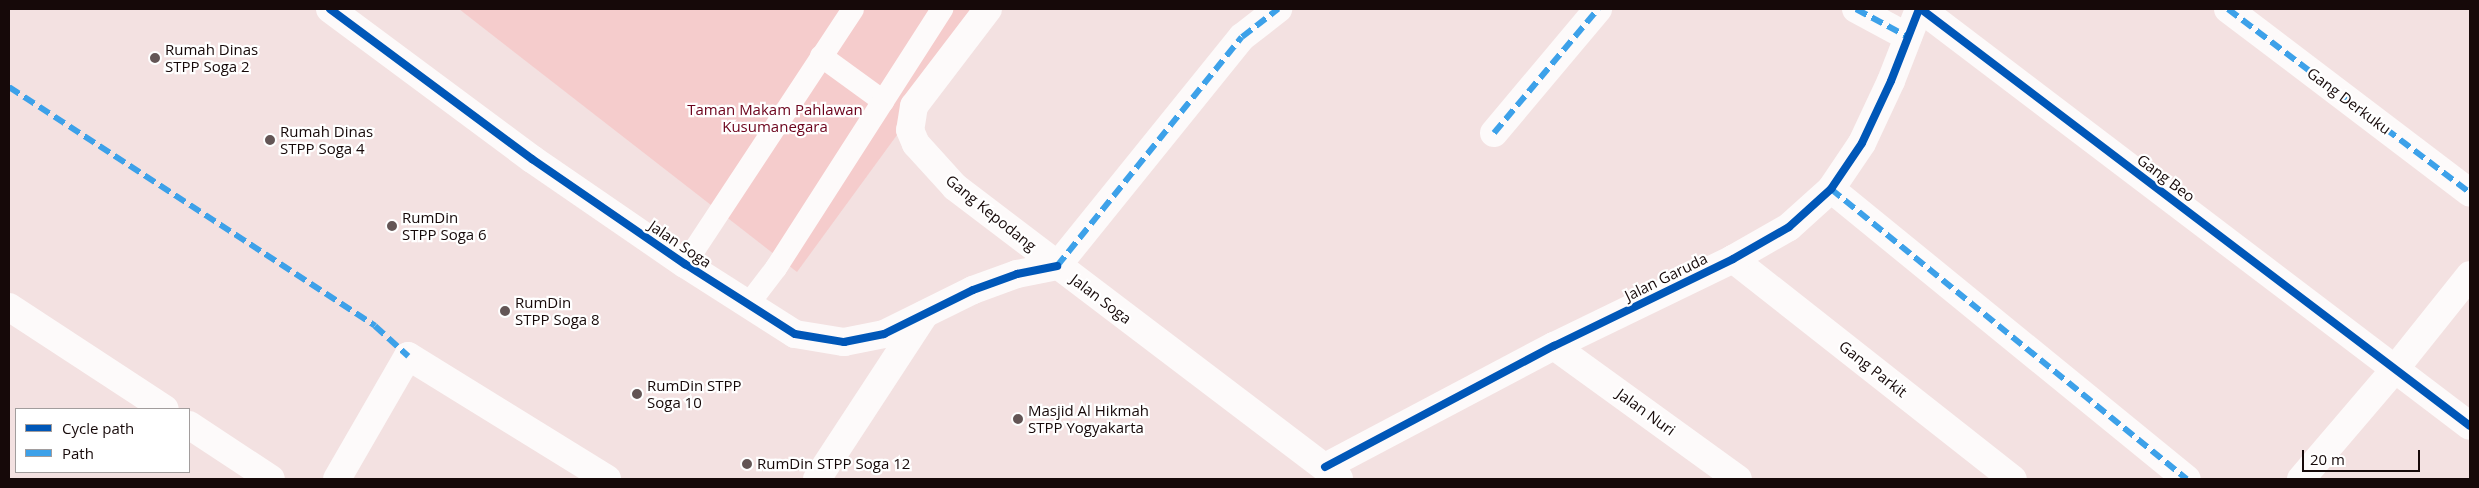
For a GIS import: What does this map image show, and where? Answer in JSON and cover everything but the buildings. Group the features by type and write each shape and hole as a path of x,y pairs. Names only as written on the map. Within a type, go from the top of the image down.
{"street":[{"name":"Jalan Soga","path":"330,9 532,159 747,306 795,334 844,342 884,334 973,290 1017,274 1057,266 1332,473"},
{"name":"Gang Kepodang","path":"988,9 914,106 910,130 916,144 955,187 1057,266"},
{"path":"1057,266 1242,37 1278,9"},
{"path":"1494,133 1598,9"},
{"path":"1856,9 1908,36"},
{"name":"Jalan Garuda","path":"1332,473 1554,346 1733,259 1790,227 1831,189 1862,143 1920,9"},
{"name":"Gang Beo","path":"1920,9 2470,426"},
{"name":"Gang Derkuku","path":"2228,9 2470,193"},
{"path":"1831,189 2187,479"},
{"name":"Gang Parkit","path":"1733,259 2013,479"},
{"path":"2301,479 2396,370 2470,275"},
{"path":"9,306 163,408"},
{"path":"817,479 925,314"},
{"name":"Jalan Nuri","path":"1554,346 1738,479"},
{"path":"337,479 408,356 607,479"},
{"path":"190,426 271,479"}],"lane":[{"path":"685,264 853,9"},
{"path":"747,306 776,268 942,9"},
{"path":"821,56 883,101"}],"green space":[{"name":"Taman Makam Pahlawan Kusumanegara","path":"459,9 989,9 797,272"}],"marked path":[{"path":"1057,266 1242,37 1278,9"},
{"path":"1494,133 1598,9"},
{"path":"1856,9 1908,37"},
{"path":"2228,9 2470,193"},
{"path":"9,87 375,326 408,356"},
{"path":"1831,189 2187,479"}],"cycle path":[{"path":"330,9 532,159 685,264 795,334 844,342 884,334 973,290 1017,274 1057,266"},
{"path":"1325,467 1554,346 1733,259 1789,227 1831,189 1862,143 1891,81 1919,9"},
{"path":"1921,9 2470,426"}],"place":[{"name":"Rumah Dinas STPP Soga 2","path":"155,58"},
{"name":"Rumah Dinas STPP Soga 4","path":"270,140"},
{"name":"RumDin STPP Soga 6","path":"392,226"},
{"name":"RumDin STPP Soga 8","path":"505,311"},
{"name":"RumDin STPP Soga 10","path":"637,394"},
{"name":"Masjid Al Hikmah STPP Yogyakarta","path":"1018,419"},
{"name":"RumDin STPP Soga 12","path":"747,464"}]}
